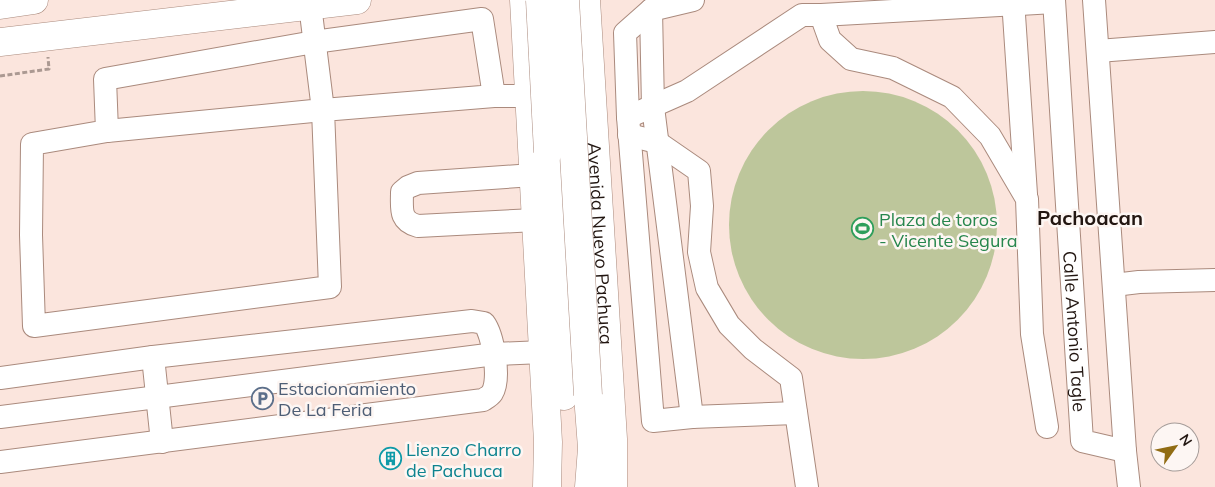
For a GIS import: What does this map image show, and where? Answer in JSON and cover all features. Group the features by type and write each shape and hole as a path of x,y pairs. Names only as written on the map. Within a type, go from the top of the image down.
{"main road":[{"path":"0,5 34,0"},
{"path":"0,42 357,0"},
{"path":"540,0 576,395 592,448 589,487"},
{"path":"565,0 576,395 566,451 565,487"},
{"path":"547,487 548,442 524,13 539,17 556,12 571,14 587,10"},
{"name":"Avenida Nuevo Pachuca","path":"587,10 612,439 613,487"}],"street":[{"path":"693,0 651,10 625,32 628,126 653,421 692,417 796,413"},
{"path":"1094,0 1124,451 1129,487"},
{"path":"628,126 653,107 687,91 808,10 1054,1"},
{"name":"Calle Antonio Tagle","path":"1054,1 1082,442 1124,451"},
{"path":"1013,2 1027,199 1032,334 1047,427"},
{"path":"310,6 323,110 330,287 34,326 31,235 32,144 107,131 323,110 494,96 529,96"},
{"path":"651,10 653,107 692,417"},
{"path":"808,10 830,40 851,59 894,68 952,98 990,136 1027,199"},
{"path":"107,131 104,79 314,42 482,19 494,96"},
{"path":"1098,51 1215,42"},
{"path":"628,126 657,142 699,171 702,206 699,252 707,288 729,325 753,350 791,378 808,487"},
{"path":"533,175 418,183 402,192 402,213 409,224 418,226 535,220"},
{"path":"1114,285 1139,282 1215,280"},
{"path":"0,378 153,357 472,321 484,323 490,331 495,354 496,385 492,394 483,400 0,462"},
{"path":"0,417 495,354 543,352"},
{"path":"153,357 162,442"}],"path":[{"path":"0,76 49,69 48,57 38,58"}],"green space":[{"name":"Plaza de toros - Vicente Segura","path":"876,91 914,101 938,113 958,130 975,150 987,174 995,199 997,225 995,251 987,276 975,300 958,320 938,337 914,349 889,357 850,359 812,349 788,337 759,310 751,300 739,276 731,251 729,212 739,174 751,150 778,121 788,113 812,101 837,93"}],"place":[{"name":"Plaza de toros - Vicente Segura","path":"863,229"},
{"name":"Estacionamiento De La Feria","path":"262,398"},
{"name":"Lienzo Charro de Pachuca","path":"390,459"}],"district":[{"name":"Pachoacan","path":"1090,217"}]}
